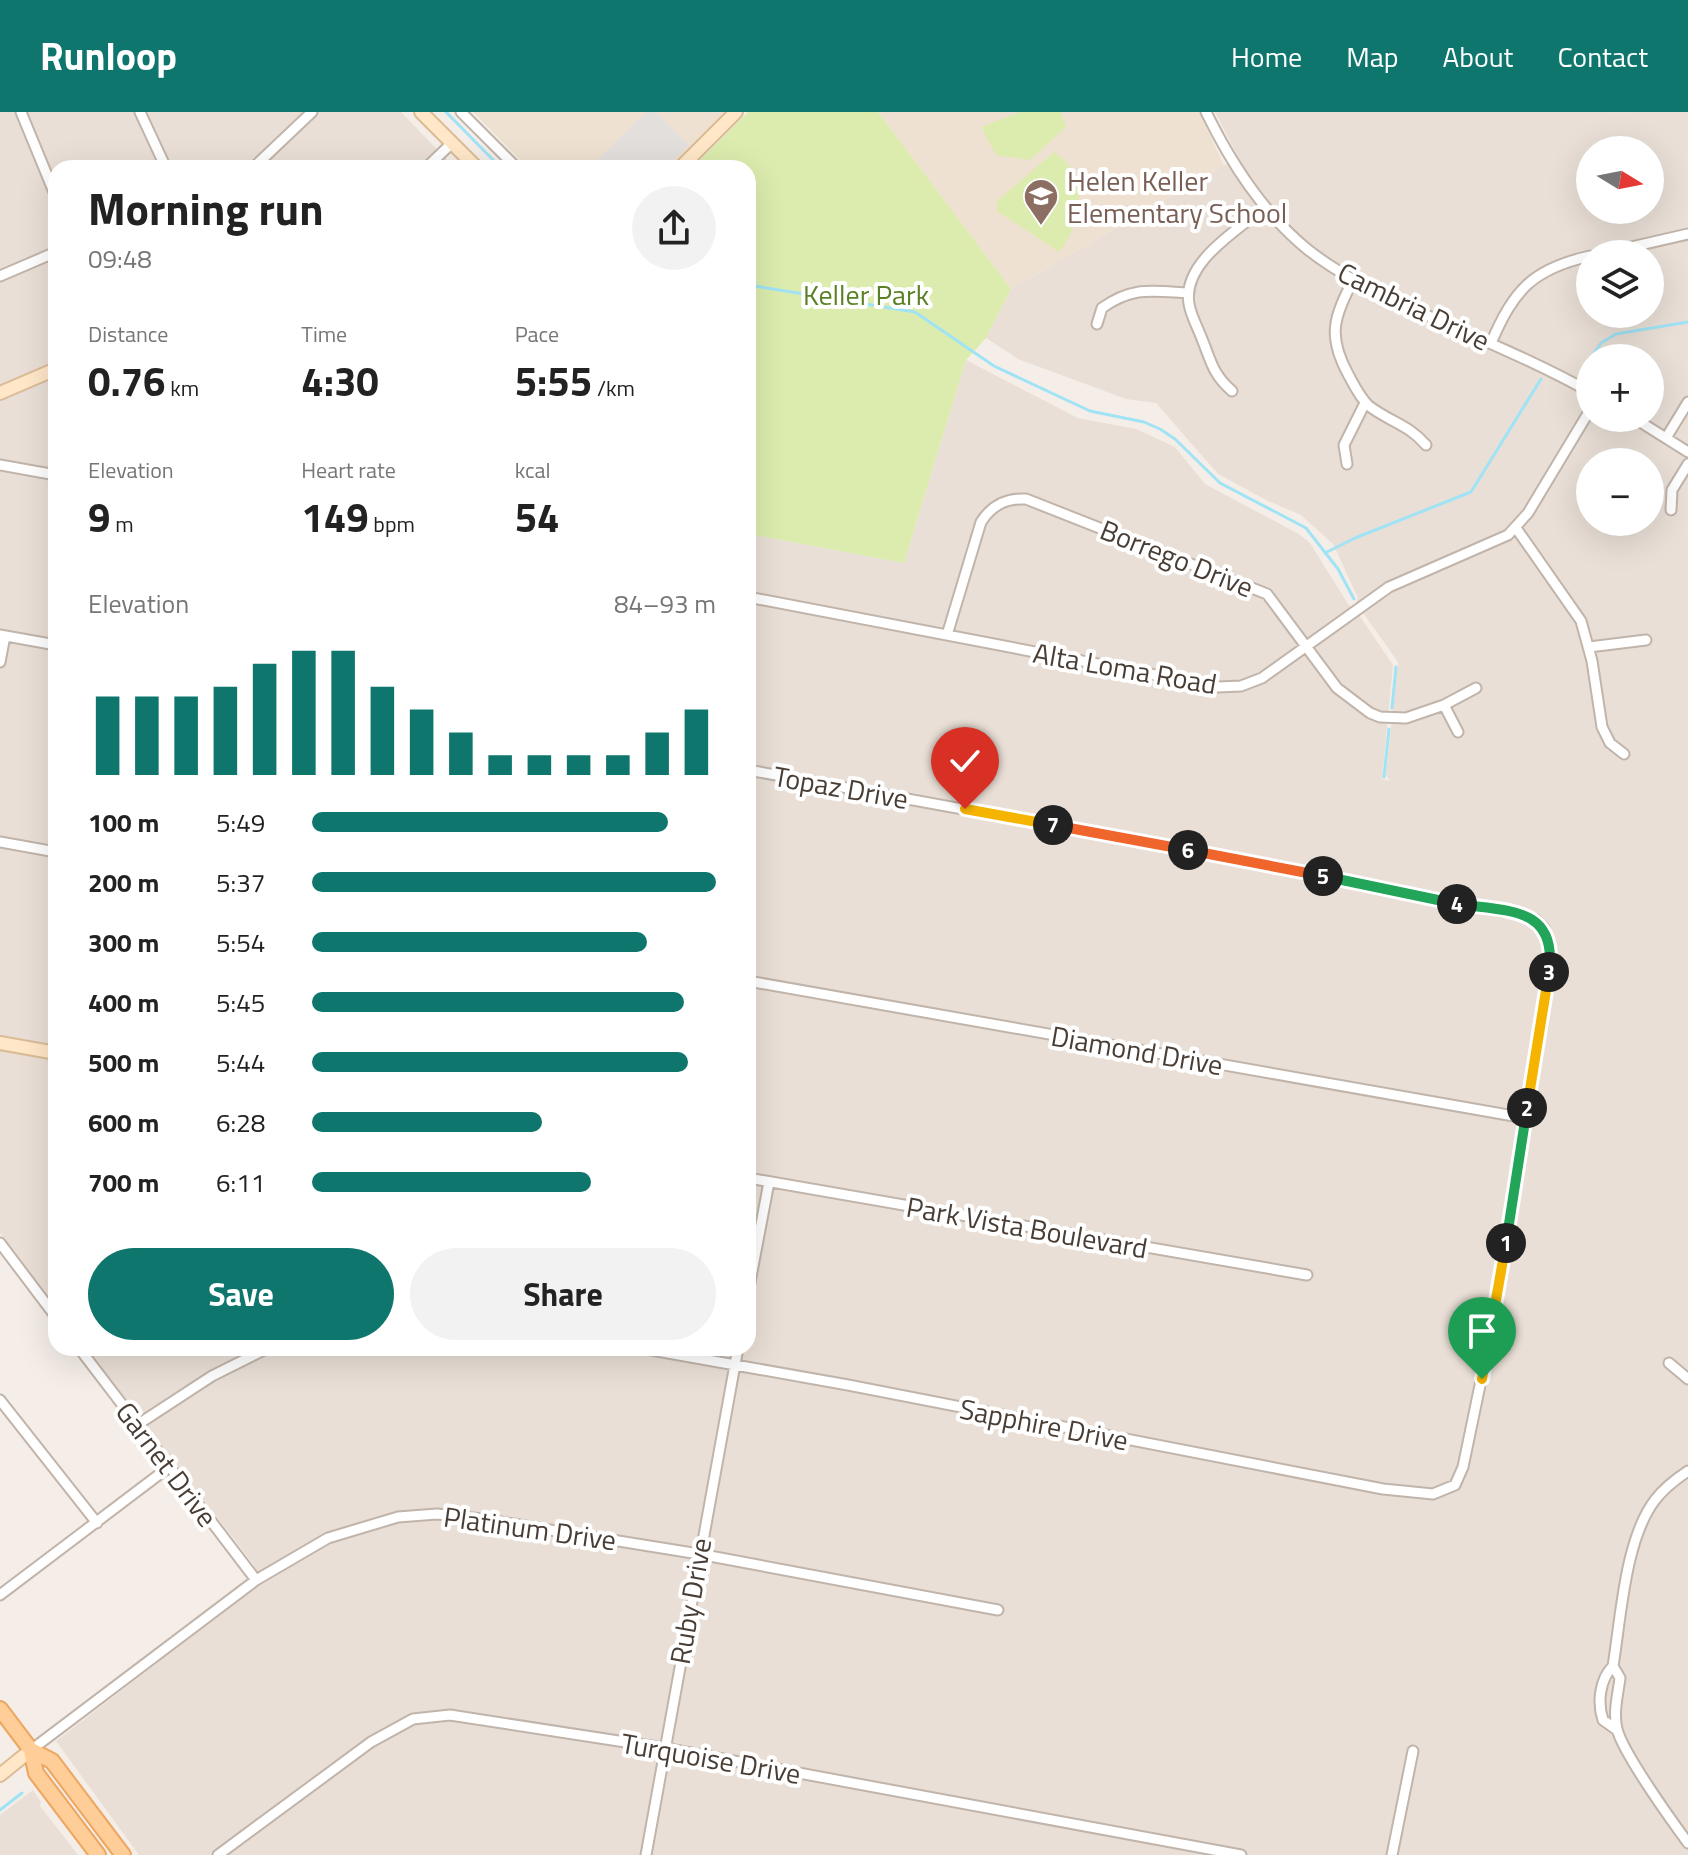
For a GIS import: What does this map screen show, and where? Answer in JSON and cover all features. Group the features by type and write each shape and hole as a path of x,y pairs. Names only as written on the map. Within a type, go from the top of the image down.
{"main road":[{"path":"0,1709 31,1750 36,1773 98,1855"},
{"path":"31,1750 52,1761 123,1855"}],"street":[{"path":"21,112 48,178"},
{"path":"261,160 312,112"},
{"path":"421,112 469,160"},
{"path":"461,112 509,160"},
{"path":"688,160 736,112"},
{"name":"Cambria Drive","path":"1206,112 1230,158 1265,207 1305,247 1353,280 1548,368 1576,384"},
{"path":"141,114 162,160"},
{"path":"434,160 452,143"},
{"path":"1232,391 1218,379 1191,312 1188,293 1200,262 1265,207"},
{"path":"1664,242 1688,234"},
{"path":"0,276 48,255"},
{"path":"1491,343 1511,303 1532,279 1555,266 1576,260"},
{"path":"1353,280 1338,309 1334,339 1342,363 1365,403 1387,418 1414,430 1426,445"},
{"path":"1097,324 1102,308 1127,293 1188,293"},
{"path":"0,393 48,372"},
{"path":"1666,438 1688,402"},
{"path":"1347,464 1344,445 1365,403"},
{"name":"Alta Loma Road","path":"756,599 1230,687 1262,678 1389,587 1499,540 1516,528 1577,432"},
{"path":"1656,432 1688,452"},
{"path":"1671,510 1672,490 1688,464"},
{"path":"0,465 48,474"},
{"name":"Borrego Drive","path":"947,635 981,522 995,506 1017,499 1035,502 1267,594 1337,688 1370,713 1380,717 1406,718 1444,705 1476,688"},
{"path":"1516,528 1575,610 1586,633 1602,727 1610,743 1624,754"},
{"path":"0,662 2,636 48,644"},
{"path":"1589,647 1646,640"},
{"path":"1444,705 1458,732"},
{"name":"Topaz Drive","path":"756,771 1298,870 1450,903 1511,912 1536,920 1544,928 1551,959 1525,1118"},
{"path":"0,842 48,851"},
{"name":"Diamond Drive","path":"756,982 1525,1118"},
{"path":"0,1043 48,1052"},
{"name":"Sapphire Drive","path":"684,1356 1383,1489 1433,1494 1455,1485 1463,1467 1505,1253 1525,1118"},
{"name":"Park Vista Boulevard","path":"756,1180 1307,1275"},
{"path":"756,1251 769,1182"},
{"path":"0,1243 48,1306"},
{"name":"Garnet Drive","path":"85,1356 256,1580"},
{"path":"137,1425 212,1376 252,1356"},
{"name":"Ruby Drive","path":"646,1855 736,1356"},
{"path":"1669,1363 1688,1379"},
{"path":"0,1400 97,1523"},
{"path":"0,1595 169,1467"},
{"path":"1688,1471 1655,1500 1633,1546 1613,1666 1605,1674 1600,1711 1603,1720 1617,1730 1640,1772 1688,1843"},
{"name":"Platinum Drive","path":"31,1750 256,1580 306,1549 341,1533 398,1517 425,1514 482,1519 699,1554 998,1610"},
{"path":"1613,1666 1620,1678 1616,1696 1617,1730"},
{"name":"Turquoise Drive","path":"218,1855 371,1742 413,1719 428,1716 460,1716 664,1748 1241,1855"},
{"path":"0,1775 31,1750"},
{"path":"1392,1855 1413,1751"}],"shaded area":[{"path":"0,112 401,112 447,160 48,160 48,1297 0,1233"},
{"path":"473,112 725,112 678,160 520,160"},
{"path":"646,112 655,112 689,145 674,160 598,160"},
{"name":"Helen Keller Elementary School","path":"878,112 1199,112 1224,165 1011,289"},
{"path":"1215,112 1688,112 1688,1855 139,1855 56,1741 260,1584 254,1565 92,1356 756,1356 756,535 904,563 966,360 1078,418 1136,429 1175,447 1205,484 1299,534 1310,543 1348,604 1393,665 1382,779 1390,781 1386,775 1398,662 1356,603 1358,598 1333,544 1301,515 1218,474 1156,403 1126,399 1018,359 986,338 1011,289 1238,157"},
{"path":"33,1790 41,1802 40,1806 78,1855 0,1855 0,1815"}],"green space":[{"name":"Keller Park","path":"748,112 878,112 1011,289 986,338 966,360 904,563 756,535 756,160 700,160"},
{"path":"1020,112 1061,112 1066,127 1030,160 996,155 981,127"},
{"path":"1054,152 1073,173 1079,200 1073,228 1059,252 997,211 997,201"}],"waterway":[{"path":"446,112 493,160"},
{"path":"756,286 915,312 994,366 1090,411 1144,422 1160,429 1175,439 1220,483 1306,528 1338,569 1354,599"},
{"path":"1600,344 1616,334 1688,322"},
{"path":"1325,553 1471,492 1541,379"},
{"path":"1392,708 1396,667"},
{"path":"1384,777 1389,729"},
{"path":"0,1810 22,1793"}],"place":[{"name":"Helen Keller Elementary School","path":"1041,227"}],"route":[{"path":"965,809 1298,870 1450,903 1511,912 1536,920 1544,928 1551,959 1482,1379"}]}
